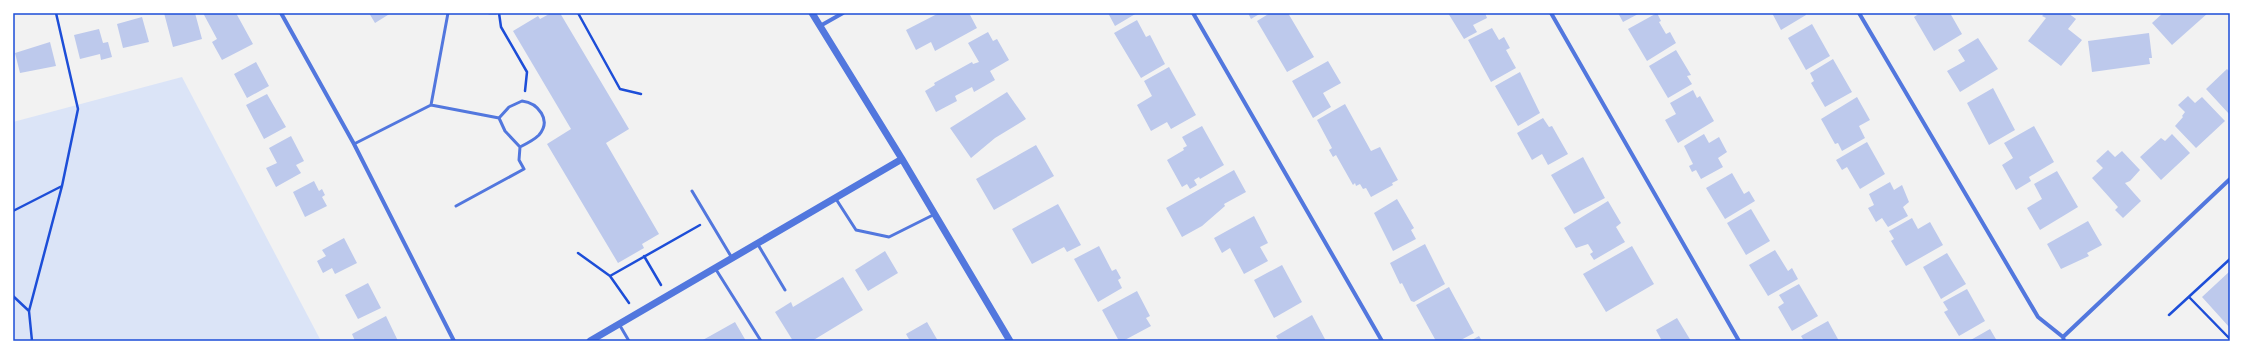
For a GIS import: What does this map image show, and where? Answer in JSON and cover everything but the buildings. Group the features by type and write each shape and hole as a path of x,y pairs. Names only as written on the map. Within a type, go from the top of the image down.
{"street":[{"path":"281,13 354,144 454,341"},
{"path":"812,13 902,159 1010,341"},
{"path":"820,26 843,13"},
{"path":"1193,13 1382,341"},
{"path":"1551,13 1739,341"},
{"path":"1859,13 2038,317 2063,339 2230,179"},
{"path":"590,341 902,159"}],"lane":[{"path":"431,105 448,13"},
{"path":"499,118 509,107 522,101 535,105 540,110 544,123 538,135 520,147"},
{"path":"354,144 431,105 499,118"},
{"path":"456,206 524,168 519,160 520,147 505,131 499,118"},
{"path":"692,191 732,258"},
{"path":"836,198 856,230 890,237 935,214"},
{"path":"757,243 785,290"},
{"path":"716,268 761,341"},
{"path":"619,324 629,341"}],"path":[{"path":"32,341 29,311 62,186 78,109 56,13"},
{"path":"489,13 497,13 501,27 526,72 525,92 522,101"},
{"path":"578,13 620,89 641,94"},
{"path":"13,211 62,186"},
{"path":"610,276 709,220"},
{"path":"578,253 610,276 636,314"},
{"path":"644,256 667,296"},
{"path":"2169,315 2230,260"},
{"path":"13,296 29,311"},
{"path":"2189,297 2230,339"}],"shaded area":[{"path":"182,77 321,341 13,341 13,122"}]}
